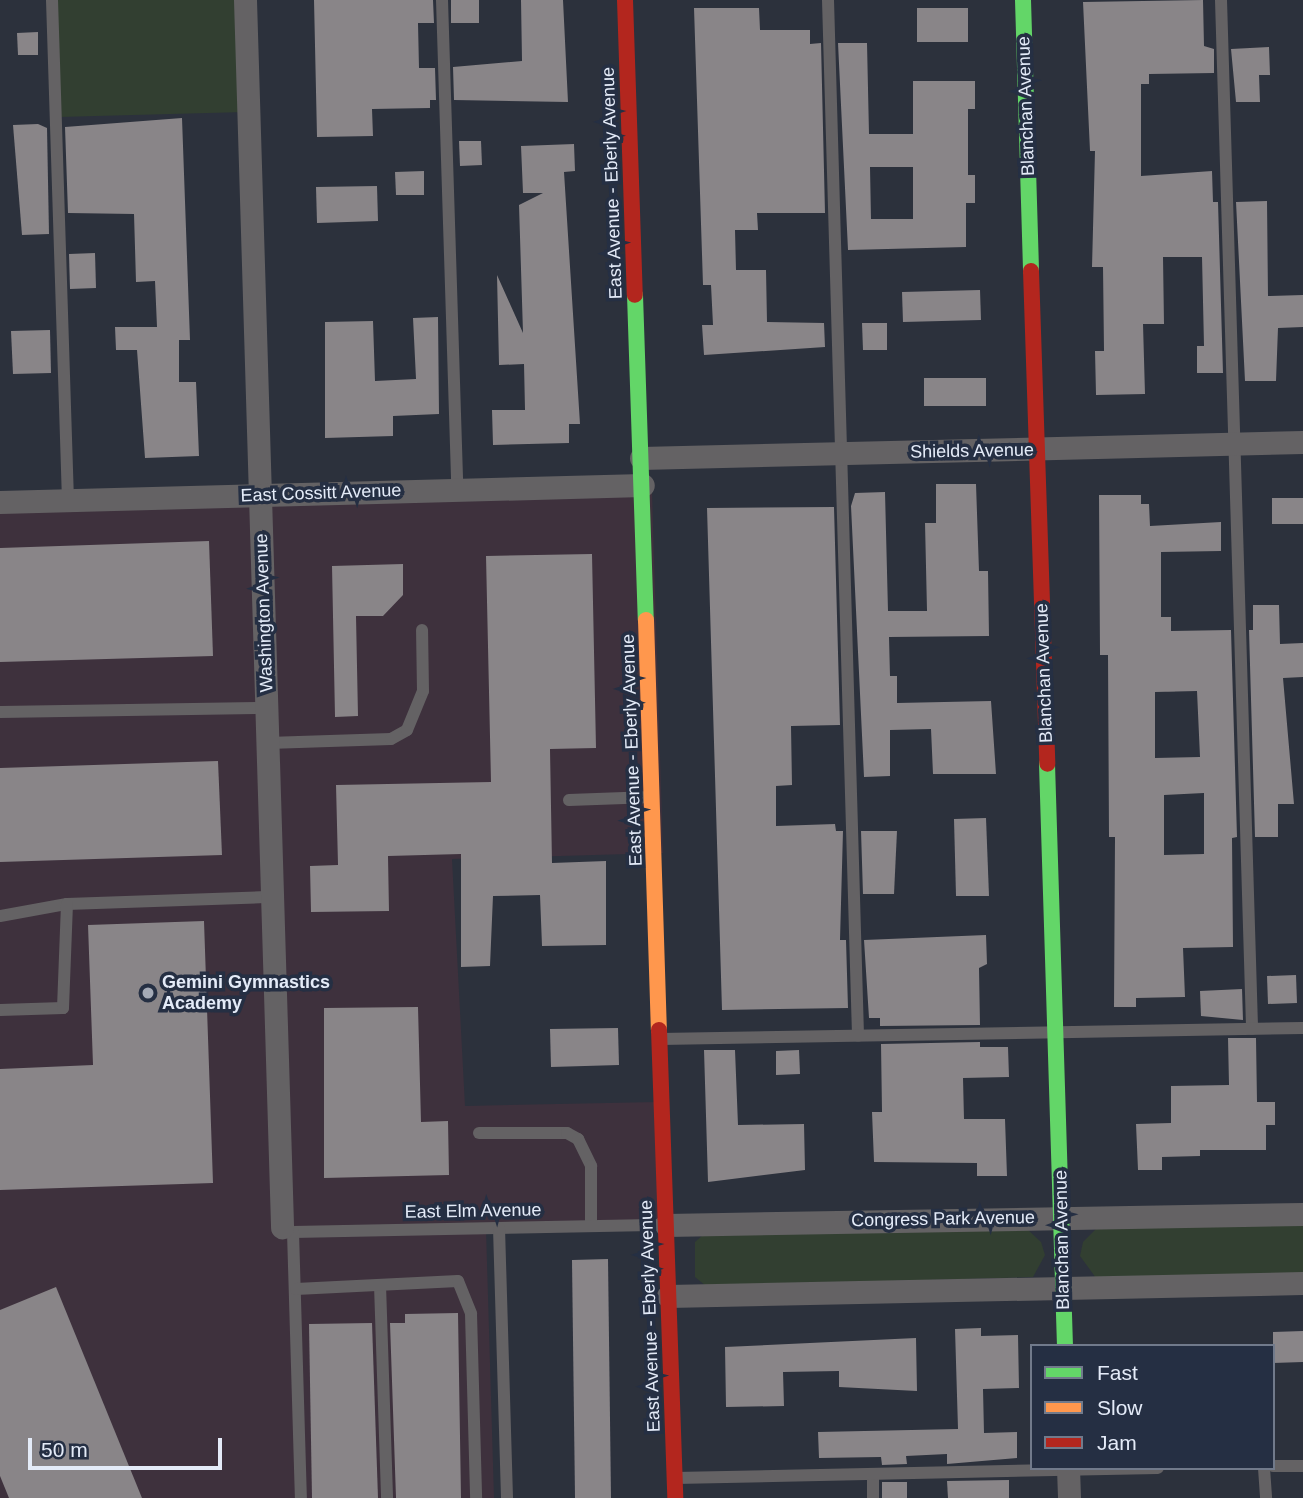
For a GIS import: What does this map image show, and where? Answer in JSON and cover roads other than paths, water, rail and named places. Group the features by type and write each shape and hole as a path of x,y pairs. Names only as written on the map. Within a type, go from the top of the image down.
{"main road":[{"name":"East Avenue - Eberly Avenue","path":"625,0 675,1498"},
{"name":"Blanchan Avenue","path":"1023,0 1065,1344"}],"street":[{"name":"Washington Avenue","path":"245,0 272,897 288,1230"},
{"name":"Shields Avenue","path":"641,458 1303,442"},
{"name":"East Cossitt Avenue","path":"0,502 643,485"},
{"name":"Congress Park Avenue","path":"666,1225 1062,1216 1303,1214"},
{"path":"668,1296 1303,1283"},
{"path":"1068,1470 1069,1498"}],"lane":[{"path":"52,0 68,500"},
{"path":"442,0 457,490"},
{"path":"828,0 858,1036"},
{"path":"1221,0 1252,1029"},
{"path":"268,743 391,738 407,730 423,691 422,630"},
{"path":"0,712 267,708"},
{"path":"569,800 652,797"},
{"path":"0,916 67,904 272,897"},
{"path":"0,1010 63,1008 67,904"},
{"path":"660,1039 1303,1028"},
{"path":"479,1133 567,1133 578,1139 591,1166 591,1226"},
{"name":"East Elm Avenue","path":"288,1230 666,1225"},
{"path":"499,1228 507,1498"},
{"path":"288,1230 296,1289 301,1498"},
{"path":"296,1289 458,1281 471,1314 476,1498"},
{"path":"380,1285 387,1498"},
{"path":"1275,1466 1303,1466"},
{"path":"675,1478 1030,1470"},
{"path":"1264,1470 1266,1498"},
{"path":"873,1474 873,1498"}],"place":[{"name":"Gemini Gymnastics Academy","path":"148,993"}]}
